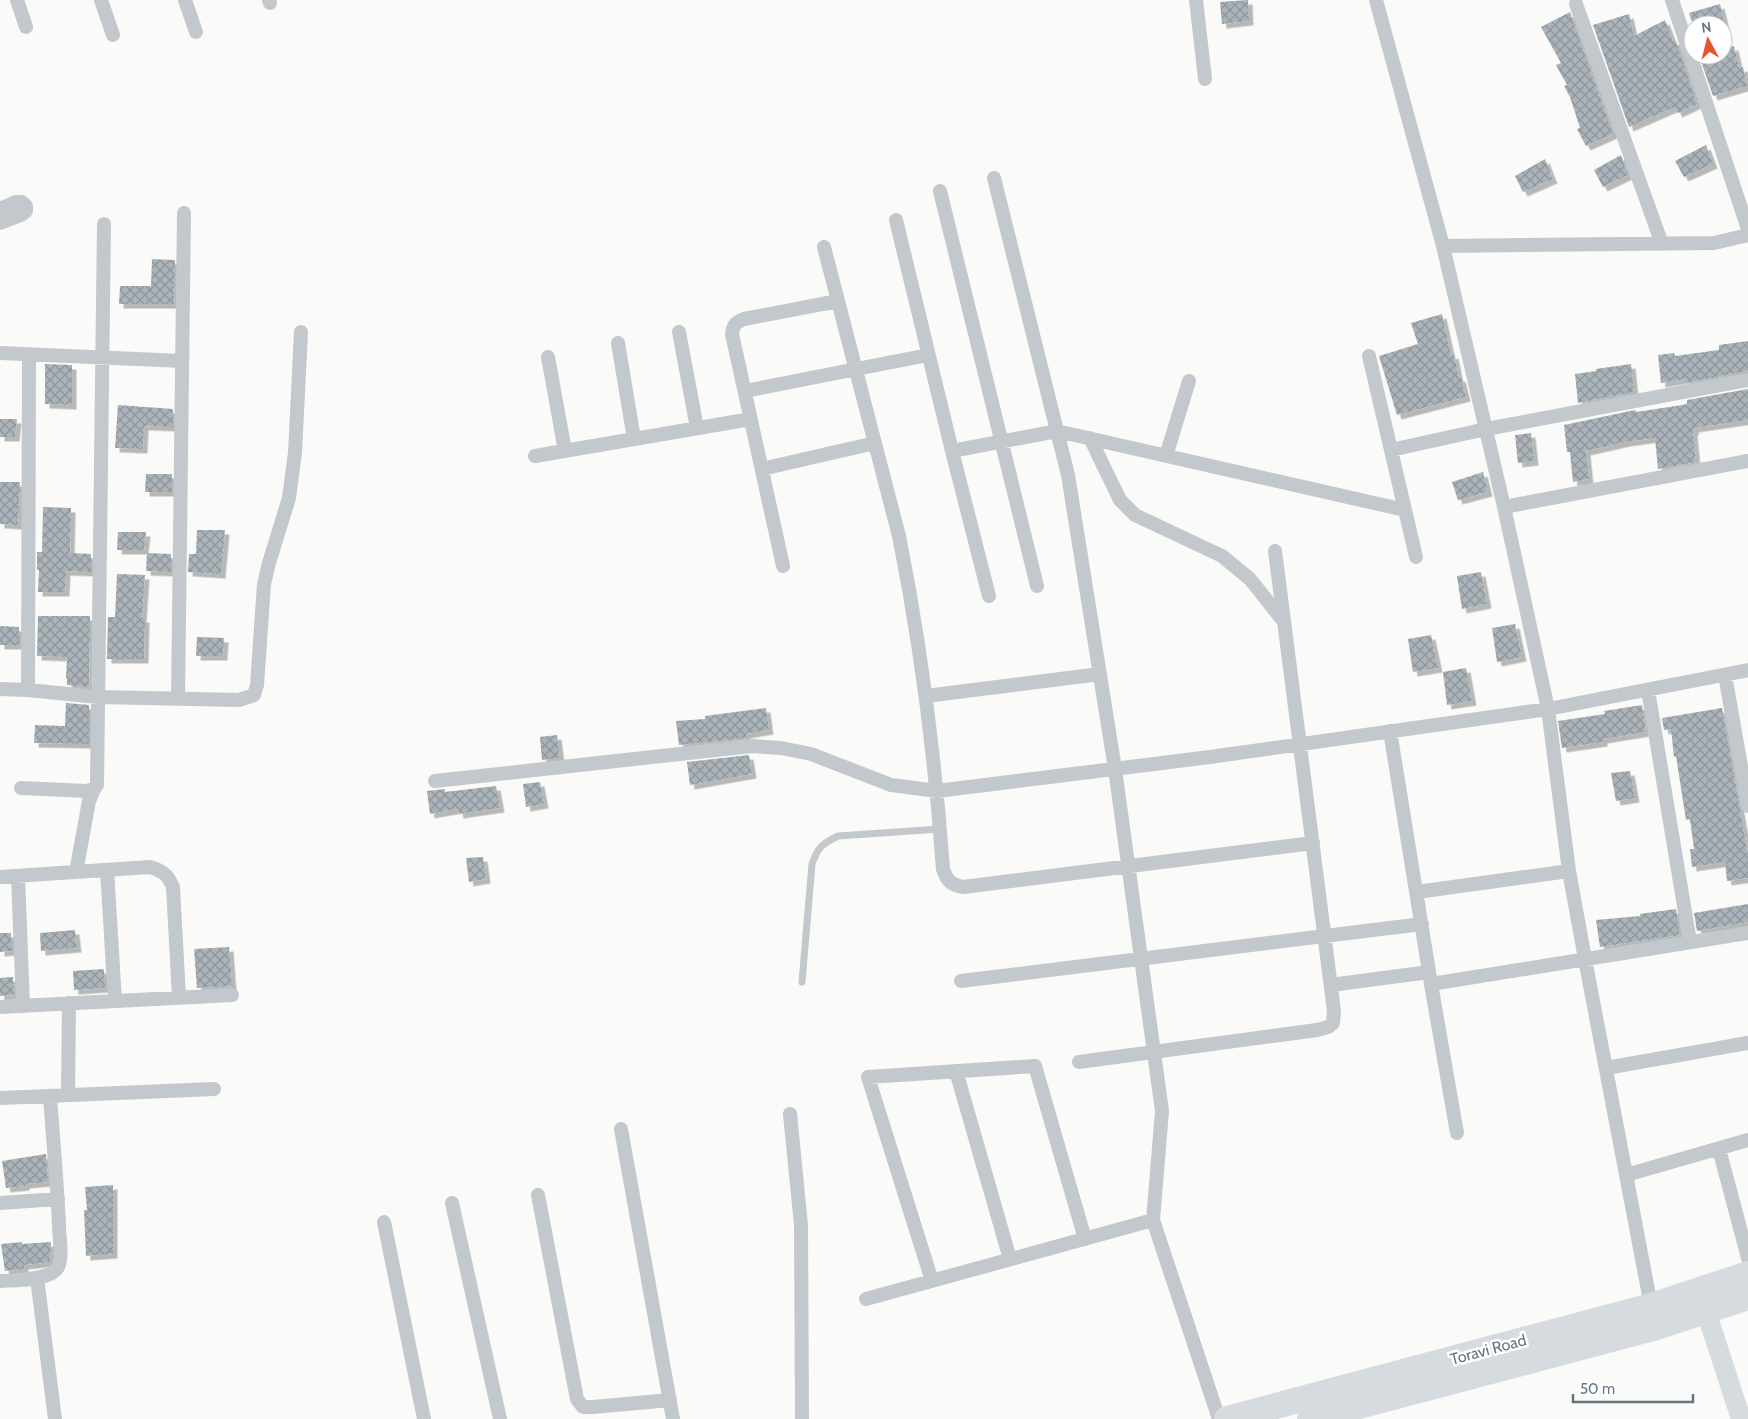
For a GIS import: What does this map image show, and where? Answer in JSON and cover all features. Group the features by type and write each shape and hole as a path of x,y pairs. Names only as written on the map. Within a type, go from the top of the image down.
{"highway":[{"name":"Toravi Road","path":"1227,1419 1651,1306 1748,1274"},
{"name":"Toravi Road","path":"1310,1419 1657,1326 1748,1297"}],"street":[{"path":"16,0 26,28"},
{"path":"101,0 113,35"},
{"path":"185,0 196,32"},
{"path":"1196,0 1205,80"},
{"path":"1376,0 1443,246 1504,507 1548,709 1569,871 1584,959 1651,1306"},
{"path":"1672,0 1748,229"},
{"path":"1576,4 1662,244"},
{"path":"994,178 1068,475 1115,769 1162,1110 1153,1220 1219,1419"},
{"path":"940,191 1037,586"},
{"path":"0,208 16,202 22,202 26,206 26,211 21,215 0,223"},
{"path":"178,699 184,213"},
{"path":"896,220 989,596"},
{"path":"76,872 89,801 97,785 98,778 104,224"},
{"path":"1443,246 1714,243 1748,235"},
{"path":"824,247 903,555 926,696 938,791 943,869 946,879 953,885 963,887 1313,843"},
{"path":"783,566 732,334 733,328 737,322 744,319 838,301"},
{"path":"0,690 178,699 239,700 254,695 257,685 264,584 289,498 295,453 301,332"},
{"path":"679,332 697,428"},
{"path":"618,343 634,439"},
{"path":"0,353 182,361"},
{"path":"28,690 29,354"},
{"path":"745,391 928,355"},
{"path":"1369,356 1416,557"},
{"path":"548,357 565,451"},
{"path":"1391,450 1486,429 1748,380"},
{"path":"1166,456 1189,381"},
{"path":"536,456 751,419"},
{"path":"952,451 1057,431 1405,510"},
{"path":"1090,438 1120,500 1135,515 1222,556 1250,579 1284,623"},
{"path":"762,469 875,443"},
{"path":"1504,507 1748,462"},
{"path":"1079,1062 1317,1030 1328,1027 1333,1023 1334,1012 1331,985 1275,551"},
{"path":"436,781 752,746 781,748 811,754 891,785 938,791 1115,769 1548,709 1748,670"},
{"path":"926,696 1100,674"},
{"path":"1725,675 1748,806"},
{"path":"1648,690 1690,942"},
{"path":"1390,731 1457,1132"},
{"path":"21,788 94,789"},
{"path":"0,877 150,867 160,870 168,876 173,887 179,998"},
{"path":"107,870 115,1001"},
{"path":"1417,892 1569,871"},
{"path":"18,876 23,1006"},
{"path":"961,981 1422,924"},
{"path":"1331,985 1430,978 1584,959 1748,933"},
{"path":"0,1007 232,995"},
{"path":"68,1095 69,1004"},
{"path":"1606,1068 1748,1043"},
{"path":"932,1281 868,1077 1035,1066 1085,1239"},
{"path":"956,1071 1010,1259"},
{"path":"0,1098 214,1089"},
{"path":"0,1281 37,1278 50,1274 58,1266 60,1250 58,1199 50,1096"},
{"path":"790,1114 802,1225 802,1419"},
{"path":"621,1129 673,1419"},
{"path":"1626,1176 1748,1140"},
{"path":"1719,1148 1748,1258"},
{"path":"538,1195 577,1399 583,1407 670,1400"},
{"path":"0,1202 58,1199"},
{"path":"452,1203 500,1419"},
{"path":"866,1299 1153,1220"},
{"path":"384,1222 424,1419"},
{"path":"37,1278 55,1419"},
{"path":"1706,1311 1741,1419"}],"lane":[{"path":"802,982 812,864 817,851 825,842 838,836 940,829"}],"building":[{"path":"1248,0 1249,21 1222,24 1220,2"},
{"path":"1720,4 1723,15 1690,15 1689,13"},
{"path":"1570,12 1613,134 1586,146 1577,129 1580,128 1570,97 1564,86 1567,85 1556,65 1561,63 1541,27"},
{"path":"1629,14 1634,36 1665,20 1681,55 1697,104 1678,113 1675,107 1629,127 1593,25"},
{"path":"1733,46 1739,68 1743,67 1747,86 1713,96 1702,65 1733,65"},
{"path":"1706,145 1713,164 1684,177 1675,161"},
{"path":"1621,155 1628,175 1603,187 1594,170"},
{"path":"1545,159 1553,179 1523,192 1515,176"},
{"path":"152,259 175,260 174,304 119,304 120,286 151,286"},
{"path":"1442,314 1451,355 1454,354 1459,378 1461,377 1466,397 1397,415 1379,356 1418,344 1411,323"},
{"path":"1748,341 1748,371 1685,383 1685,379 1661,383 1658,355 1674,353 1675,356 1719,350 1719,345"},
{"path":"45,364 72,365 72,405 45,404"},
{"path":"1631,364 1634,392 1578,403 1575,374"},
{"path":"1748,389 1748,420 1694,428 1696,462 1658,469 1655,438 1626,442 1586,451 1589,479 1573,482 1570,452 1567,452 1564,425 1635,410 1636,412 1687,404 1687,400"},
{"path":"118,405 173,409 173,427 144,426 143,449 115,448"},
{"path":"0,419 17,419 15,437 0,437"},
{"path":"1531,433 1534,461 1518,463 1515,435"},
{"path":"1483,472 1488,492 1458,500 1452,482"},
{"path":"146,474 172,474 172,492 145,492"},
{"path":"0,482 20,482 18,525 0,524"},
{"path":"43,507 71,508 70,553 91,554 91,572 66,571 65,592 38,592 39,570 37,570 37,552 42,552"},
{"path":"197,530 225,530 221,574 188,572 189,554 196,554"},
{"path":"118,532 146,532 144,550 117,550"},
{"path":"147,553 171,554 171,572 146,571"},
{"path":"1481,572 1487,604 1462,609 1457,576"},
{"path":"117,574 145,575 142,618 145,618 144,659 107,659 108,617 115,617"},
{"path":"38,616 90,616 89,687 67,685 67,657 37,656"},
{"path":"1515,624 1522,657 1497,662 1492,628"},
{"path":"0,626 19,627 19,645 0,645"},
{"path":"1431,635 1438,668 1413,672 1408,639"},
{"path":"197,637 224,638 223,656 196,656"},
{"path":"1466,668 1472,701 1447,705 1443,672"},
{"path":"66,703 89,705 89,744 34,743 35,725 65,726"},
{"path":"1642,705 1646,732 1603,739 1603,742 1562,748 1558,721 1605,714 1604,711"},
{"path":"766,708 769,730 746,734 747,738 679,745 676,721 705,719 705,716"},
{"path":"1722,708 1748,854 1748,878 1727,881 1725,862 1692,867 1690,849 1694,849 1690,819 1686,820 1676,756 1674,757 1671,729 1664,730 1662,718"},
{"path":"557,735 560,758 542,760 540,737"},
{"path":"749,755 752,774 690,785 687,762"},
{"path":"1630,771 1635,798 1616,801 1611,773"},
{"path":"540,782 544,804 526,807 523,784"},
{"path":"496,786 500,808 459,814 458,809 430,814 427,791 445,789 445,792"},
{"path":"483,857 486,879 469,882 466,858"},
{"path":"1748,904 1748,922 1697,931 1694,913"},
{"path":"1676,909 1680,935 1600,947 1596,920 1640,916 1640,914"},
{"path":"75,930 77,948 41,951 40,933"},
{"path":"0,933 11,933 12,951 0,952"},
{"path":"229,947 232,986 197,988 194,949"},
{"path":"104,969 105,988 74,990 73,971"},
{"path":"13,977 14,995 0,996 0,978"},
{"path":"46,1154 48,1182 6,1188 2,1161"},
{"path":"113,1185 113,1254 86,1256 84,1210 87,1210 85,1187"},
{"path":"22,1242 22,1244 51,1242 50,1262 24,1265 24,1269 5,1271 1,1244"}]}
